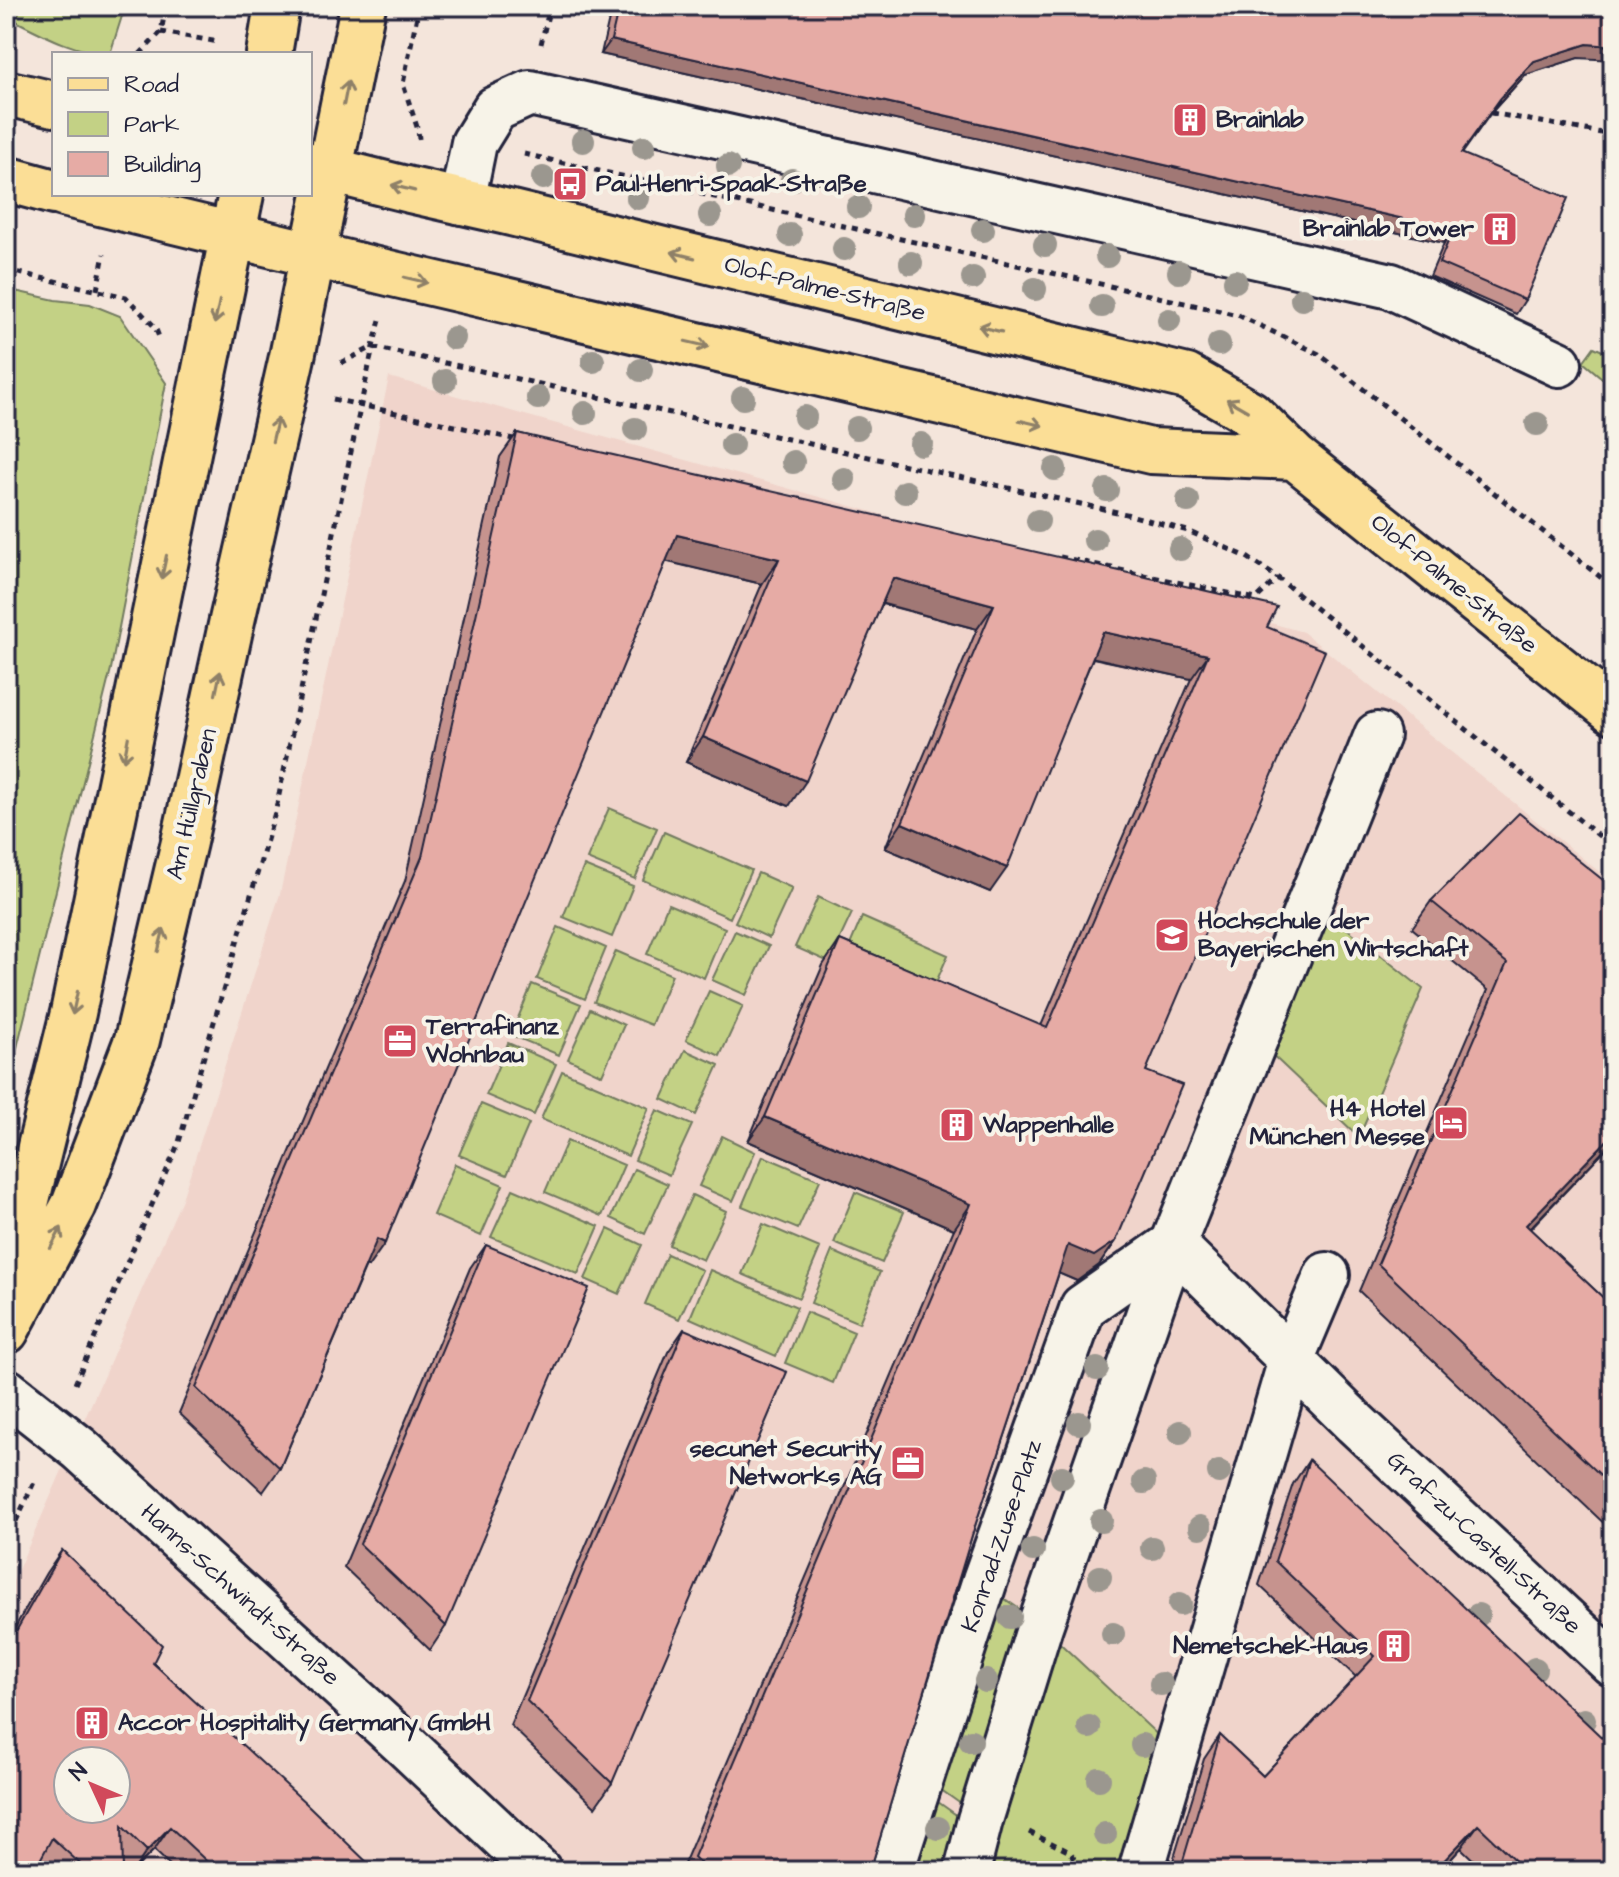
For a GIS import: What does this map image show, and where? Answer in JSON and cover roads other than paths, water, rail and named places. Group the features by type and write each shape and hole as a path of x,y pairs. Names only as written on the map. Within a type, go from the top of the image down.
{"main road":[{"path":"269,52 277,6"},
{"path":"313,255 320,167 363,6"},
{"path":"6,93 52,104"},
{"name":"Olof-Palme-Straße","path":"320,167 1187,377 1250,413 1295,457 1613,711"},
{"path":"6,179 52,191"},
{"path":"71,196 1151,451 1295,457"},
{"path":"6,1285 73,1013 241,196"},
{"name":"Am Hüllgraben","path":"6,1331 74,1205 137,1040 184,842 313,255"}],"street":[{"path":"462,202 474,143 481,131 495,109 530,93 1391,286 1559,364"},
{"path":"967,1871 1040,1626 1173,1244 1377,735"},
{"path":"1173,1244 1291,1360"},
{"name":"Konrad-Zuse-Platz","path":"891,1871 985,1580 1083,1307 1173,1244"},
{"path":"1141,1871 1291,1360 1327,1275"},
{"name":"Graf-zu-Castell-Straße","path":"1291,1360 1613,1664"},
{"name":"Hanns-Schwindt-Straße","path":"6,1391 80,1449 539,1871"}],"place":[{"name":"Brainlab","path":"1190,120"},
{"name":"Paul-Henri-Spaak-Straße","path":"570,184"},
{"name":"Brainlab Tower","path":"1500,229"},
{"name":"Hochschule der Bayerischen Wirtschaft","path":"1172,935"},
{"name":"Terrafinanz Wohnbau","path":"400,1041"},
{"name":"H4 Hotel München Messe","path":"1451,1123"},
{"name":"Wappenhalle","path":"957,1125"},
{"name":"secunet Security Networks AG","path":"908,1463"},
{"name":"Nemetschek-Haus","path":"1394,1646"},
{"name":"Accor Hospitality Germany GmbH","path":"92,1723"}]}
